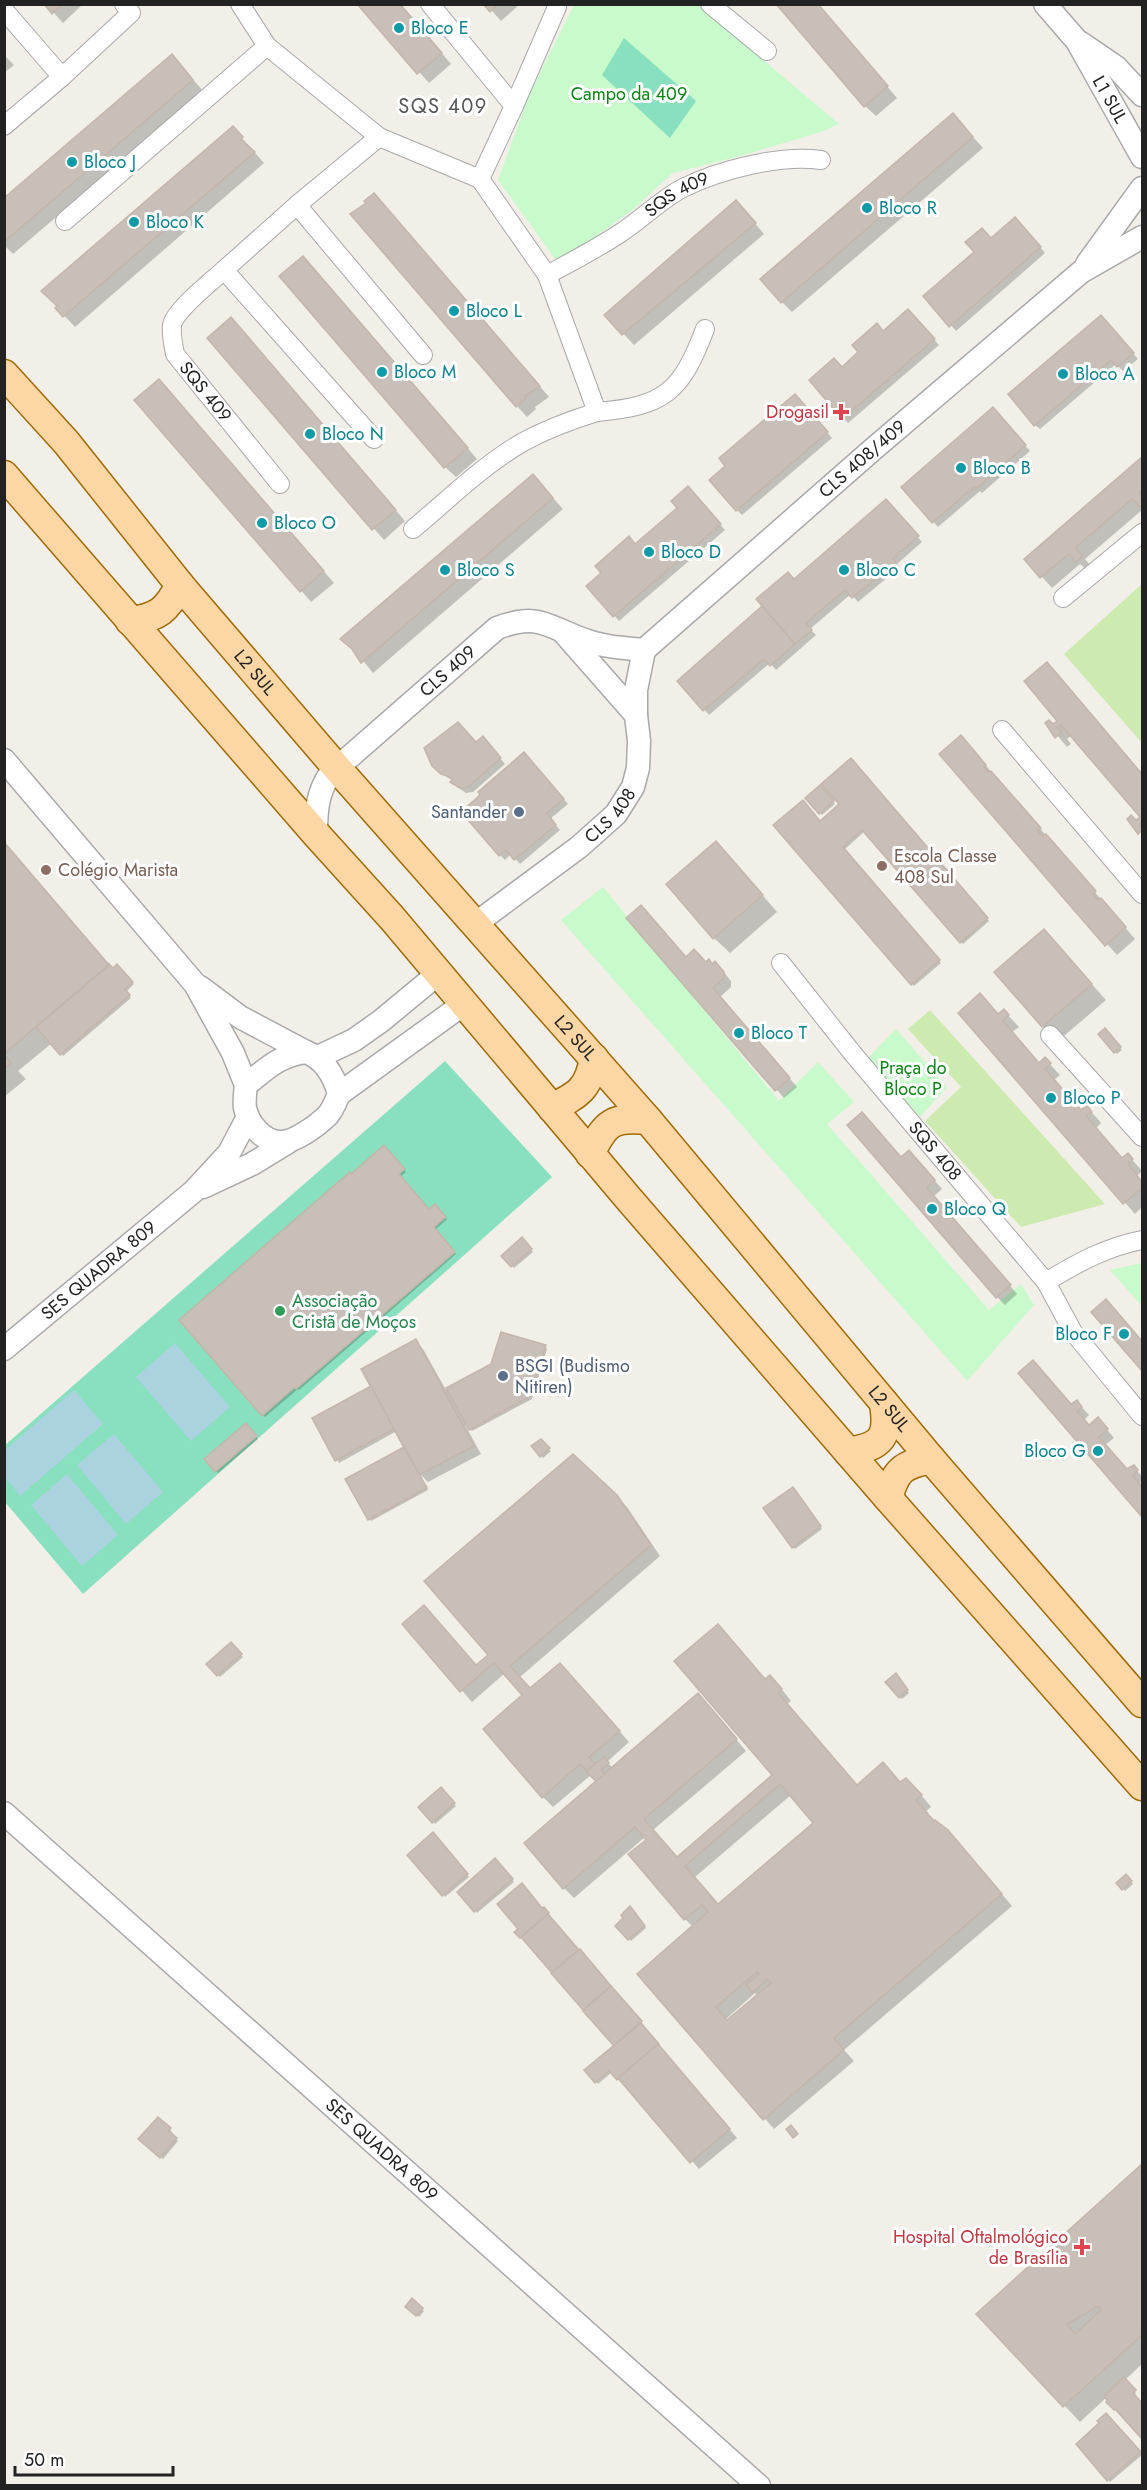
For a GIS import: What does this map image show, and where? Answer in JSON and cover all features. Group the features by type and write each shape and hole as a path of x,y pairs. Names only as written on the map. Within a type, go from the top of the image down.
{"main road":[{"name":"L2 SUL","path":"4,374 66,442 180,585 336,767 648,1120 931,1459 1143,1703"},
{"path":"4,475 440,973 590,1154 848,1452 1143,1786"},
{"path":"130,621 149,619 162,611 172,600 180,585"},
{"path":"552,1108 580,1092 591,1075 594,1058"},
{"path":"590,1154 602,1131 610,1123 628,1118 648,1120"},
{"path":"848,1452 865,1449 875,1445 881,1439 887,1425 884,1403"},
{"path":"888,1498 894,1476 914,1462 931,1459"}],"street":[{"path":"240,4 267,46 379,137 480,179 547,275 597,412"},
{"path":"430,4 514,106"},
{"path":"710,4 767,51"},
{"name":"L1 SUL","path":"1045,4 1077,41 1143,157"},
{"path":"480,179 557,5"},
{"path":"4,126 62,77 132,7"},
{"path":"4,10 62,77"},
{"name":"L1 SUL","path":"1077,41 1116,67 1143,95"},
{"path":"65,221 267,46"},
{"name":"SQS 409","path":"280,484 175,354 172,323 224,270 379,137"},
{"name":"SQS 409","path":"547,275 621,233 682,189 750,166 795,158 821,160"},
{"name":"CLS 408/409","path":"1081,272 1143,188"},
{"path":"297,205 423,355"},
{"name":"CLS 408/409","path":"644,650 880,443 1081,272 1143,237"},
{"path":"224,270 374,439"},
{"path":"413,529 483,469 523,442 558,425 597,412 627,410 658,400 678,384 694,359 705,329"},
{"path":"1062,598 1143,533"},
{"name":"CLS 409","path":"316,834 319,795 325,781 336,767 497,628 524,620 540,621 584,640 608,647 644,650"},
{"path":"561,630 636,715"},
{"name":"CLS 408","path":"475,924 579,847 616,814 633,787 638,768 639,741 636,715 638,674 644,650"},
{"path":"1002,730 1143,894"},
{"path":"4,760 195,984 233,1053 246,1085 245,1108 248,1117 266,1138 277,1143 288,1142 328,1114 339,1094 465,1002"},
{"name":"SQS 408","path":"781,963 854,1055 1046,1282 1073,1332 1143,1416"},
{"path":"246,1085 277,1060 291,1054 312,1054 354,1040 440,973"},
{"path":"195,984 240,1017 312,1054 336,1083 339,1094"},
{"path":"1050,1035 1143,1137"},
{"name":"SES QUADRA 809","path":"4,1349 194,1191 229,1153 248,1117"},
{"name":"SES QUADRA 809","path":"194,1191 288,1142"},
{"path":"1046,1282 1090,1256 1119,1244 1143,1240"},
{"name":"SES QUADRA 809","path":"4,1813 759,2486"}],"green space":[{"name":"Campo da 409","path":"574,5 698,5 839,124 821,132 744,155 673,173 631,211 558,263 498,180 529,95"},
{"path":"624,38 696,101 670,138 602,75"},
{"path":"1142,584 1142,743 1064,654"},
{"path":"603,887 779,1101 818,1062 854,1102 827,1124 989,1310 1021,1284 1034,1305 967,1381 561,920"},
{"path":"930,1010 1105,1204 1021,1227 925,1121 961,1087 908,1029"},
{"name":"Praça do Bloco P","path":"896,1029 947,1087 920,1117 868,1058"},
{"name":"Associação Cristã de Moços","path":"445,1061 552,1177 83,1594 5,1502 4,1446"},
{"path":"1142,1263 1142,1306 1110,1270"}],"water":[{"path":"175,1343 230,1407 191,1441 136,1377"},
{"path":"74,1390 103,1424 20,1496 5,1477 5,1450"},
{"path":"114,1434 163,1492 126,1524 77,1465"},
{"path":"67,1474 118,1535 82,1566 31,1505"}],"building":[{"path":"44,4 62,4 52,14"},
{"name":"Bloco E","path":"357,4 400,4 442,53 417,74"},
{"path":"483,4 498,4 490,12"},
{"path":"776,4 818,4 888,86 864,107"},
{"name":"Bloco J","path":"172,54 193,80 4,242 4,198"},
{"name":"Bloco R","path":"953,113 973,137 781,303 760,279"},
{"name":"Bloco K","path":"233,126 243,137 241,139 255,152 63,317 55,308 57,306 41,291"},
{"name":"Bloco L","path":"374,193 540,386 525,396 526,398 516,407 350,214 366,203 364,201"},
{"path":"736,200 756,223 622,335 604,315"},
{"path":"1015,217 1041,247 949,327 923,296 974,252 965,242 982,228 991,238"},
{"name":"Bloco M","path":"303,256 468,448 444,468 279,276"},
{"path":"908,309 935,339 842,419 809,380 834,358 842,367 858,352 852,345 877,323 883,331"},
{"name":"Bloco A","path":"1101,315 1134,353 1117,367 1111,360 1034,426 1008,394"},
{"name":"Bloco N","path":"231,317 396,510 372,530 207,338"},
{"name":"Bloco O","path":"159,379 324,571 300,592 134,400"},
{"path":"795,394 828,432 736,511 709,480 725,466 719,458"},
{"name":"Bloco B","path":"993,407 1026,445 976,489 974,487 932,523 901,487"},
{"path":"1142,457 1142,490 1139,493 1142,496 1142,505 1140,507 1132,499 1075,548 1083,556 1076,562 1069,554 1040,578 1024,559"},
{"name":"Bloco S","path":"533,474 553,498 361,663 352,649 340,639"},
{"name":"Bloco D","path":"688,486 721,524 613,617 586,586 601,573 595,566 629,536 635,544 677,508 671,501"},
{"name":"Bloco C","path":"886,499 919,536 893,558 896,562 852,598 845,590 806,623 812,630 795,644 756,599 788,572 794,579"},
{"path":"762,606 795,644 770,666 764,659 703,711 677,681"},
{"path":"1047,662 1142,774 1142,822 1140,824 1142,830 1138,834 1127,819 1131,815 1136,820 1140,817 1061,725 1057,728 1062,732 1055,738 1045,723 1049,720 1053,724 1057,721 1024,681"},
{"path":"458,722 476,742 483,736 501,758 468,787 460,788 450,782 452,780 450,777 441,774 432,766 424,748"},
{"path":"961,735 986,765 984,767 988,772 991,771 1041,828 1038,831 1043,836 1046,834 1096,891 1093,894 1098,900 1101,898 1126,927 1105,946 939,754"},
{"path":"524,752 564,799 547,813 556,825 514,860 506,850 499,856 461,812 480,795 478,792"},
{"name":"Escola Classe 408 Sul","path":"851,758 988,918 960,943 862,830 843,847 940,960 911,985 773,825 803,800 820,821 839,804 821,784"},
{"path":"820,785 834,801 819,814 805,798"},
{"path":"716,841 763,895 713,939 666,884"},
{"path":"4,842 109,965 4,1054"},
{"name":"Bloco T","path":"641,905 686,957 694,949 706,962 709,959 712,964 715,961 724,972 723,979 713,988 790,1078 775,1091 626,918"},
{"path":"1044,929 1092,984 1042,1027 994,972"},
{"path":"108,963 113,968 117,964 133,982 125,989 130,995 60,1055 36,1027 109,965"},
{"name":"Bloco P","path":"980,993 998,1014 1004,1009 1009,1015 1003,1021 1039,1063 1045,1057 1051,1063 1045,1069 1081,1110 1087,1105 1092,1112 1086,1116 1122,1158 1128,1153 1133,1159 1128,1164 1142,1182 1142,1188 1123,1204 958,1013"},
{"path":"1105,1028 1121,1047 1114,1053 1098,1034"},
{"path":"4,1055 11,1063 4,1069"},
{"name":"Bloco Q","path":"862,1112 901,1157 909,1150 935,1180 927,1188 1011,1285 996,1298 847,1125"},
{"path":"384,1145 405,1169 399,1174 429,1209 435,1204 446,1217 434,1227 455,1252 262,1416 179,1320"},
{"path":"522,1237 532,1249 511,1267 501,1256"},
{"name":"Bloco F","path":"1106,1299 1142,1341 1142,1371 1091,1312"},
{"name":"BSGI (Budismo Nitiren)","path":"501,1332 546,1345 532,1392 527,1398 469,1430 446,1388 491,1364"},
{"path":"416,1339 474,1446 419,1475 361,1369"},
{"name":"Bloco G","path":"1033,1360 1071,1404 1077,1400 1082,1407 1077,1411 1089,1425 1098,1417 1108,1429 1099,1437 1127,1469 1134,1465 1138,1470 1133,1476 1142,1487 1142,1517 1018,1373"},
{"path":"371,1386 394,1429 335,1461 312,1418"},
{"path":"246,1423 257,1436 215,1472 204,1459"},
{"path":"541,1439 550,1448 540,1457 531,1446"},
{"path":"404,1447 427,1488 368,1520 345,1479"},
{"path":"573,1454 617,1495 651,1545 510,1666 530,1688 560,1663 620,1731 589,1757 595,1764 587,1771 580,1764 542,1798 483,1729 522,1695 494,1663 460,1692 402,1624 424,1605 476,1665 488,1655 424,1581"},
{"path":"793,1487 821,1526 792,1548 763,1508"},
{"path":"718,1624 765,1679 770,1675 782,1689 778,1693 857,1785 883,1762 900,1782 906,1778 922,1795 916,1800 934,1821 948,1830 1002,1894 834,2038 844,2050 763,2120 637,1974 708,1912 702,1905 684,1920 628,1854 646,1840 635,1827 563,1889 524,1843 698,1693 737,1739 644,1819 677,1857 772,1775 674,1661","holes":["780,1784 813,1823 718,1904 685,1866","757,1972 759,1974 746,1985 753,1993 767,1979 771,1983 727,2020 716,2007"]},
{"path":"231,1642 242,1654 217,1676 206,1664"},
{"path":"896,1673 908,1690 899,1698 885,1682"},
{"path":"604,1757 609,1763 601,1770 605,1774 596,1781 586,1772"},
{"path":"441,1787 455,1803 432,1823 418,1807"},
{"path":"433,1832 468,1874 442,1896 407,1855"},
{"path":"495,1858 513,1879 474,1912 457,1892"},
{"path":"1126,1874 1132,1881 1122,1890 1116,1883"},
{"path":"522,1883 542,1908 544,1907 549,1913 520,1938 514,1932 518,1929 497,1904"},
{"path":"630,1906 645,1926 628,1940 615,1926"},
{"path":"548,1914 579,1950 552,1973 521,1937"},
{"path":"580,1949 611,1986 583,2010 551,1973"},
{"path":"611,1986 642,2021 614,2046 583,2011"},
{"path":"641,2023 659,2044 617,2080 609,2071 595,2083 584,2070"},
{"path":"658,2044 730,2129 690,2163 618,2078"},
{"path":"158,2117 171,2128 169,2131 177,2138 160,2158 138,2139"},
{"path":"791,2125 798,2134 793,2138 786,2129"},
{"path":"1142,2164 1142,2335 1063,2407 976,2314","holes":["1098,2306 1101,2310 1075,2334 1067,2324"]},
{"path":"412,2298 423,2308 416,2316 405,2307"},
{"path":"1124,2377 1136,2390 1133,2393 1142,2403 1142,2439 1106,2402 1104,2396"},
{"path":"1106,2413 1141,2452 1107,2481 1076,2444 1099,2423 1097,2421"}],"place":[{"name":"Bloco E","path":"399,28"},
{"name":"Bloco J","path":"72,162"},
{"name":"Bloco R","path":"867,208"},
{"name":"Bloco K","path":"134,222"},
{"name":"Bloco L","path":"454,311"},
{"name":"Bloco M","path":"382,372"},
{"name":"Bloco A","path":"1063,374"},
{"name":"Drogasil","path":"841,412"},
{"name":"Bloco N","path":"310,434"},
{"name":"Bloco B","path":"961,468"},
{"name":"Bloco O","path":"262,523"},
{"name":"Bloco D","path":"649,552"},
{"name":"Bloco S","path":"445,570"},
{"name":"Bloco C","path":"844,570"},
{"name":"Santander","path":"519,812"},
{"name":"Escola Classe 408 Sul","path":"882,866"},
{"name":"Colégio Marista","path":"46,870"},
{"name":"Bloco T","path":"739,1033"},
{"name":"Bloco P","path":"1051,1098"},
{"name":"Bloco Q","path":"932,1209"},
{"name":"Associação Cristã de Moços","path":"280,1311"},
{"name":"Bloco F","path":"1124,1334"},
{"name":"BSGI (Budismo Nitiren)","path":"503,1376"},
{"name":"Bloco G","path":"1098,1451"},
{"name":"Hospital Oftalmológico de Brasília","path":"1082,2247"}],"district":[{"name":"SQS 409","path":"443,106"}]}
